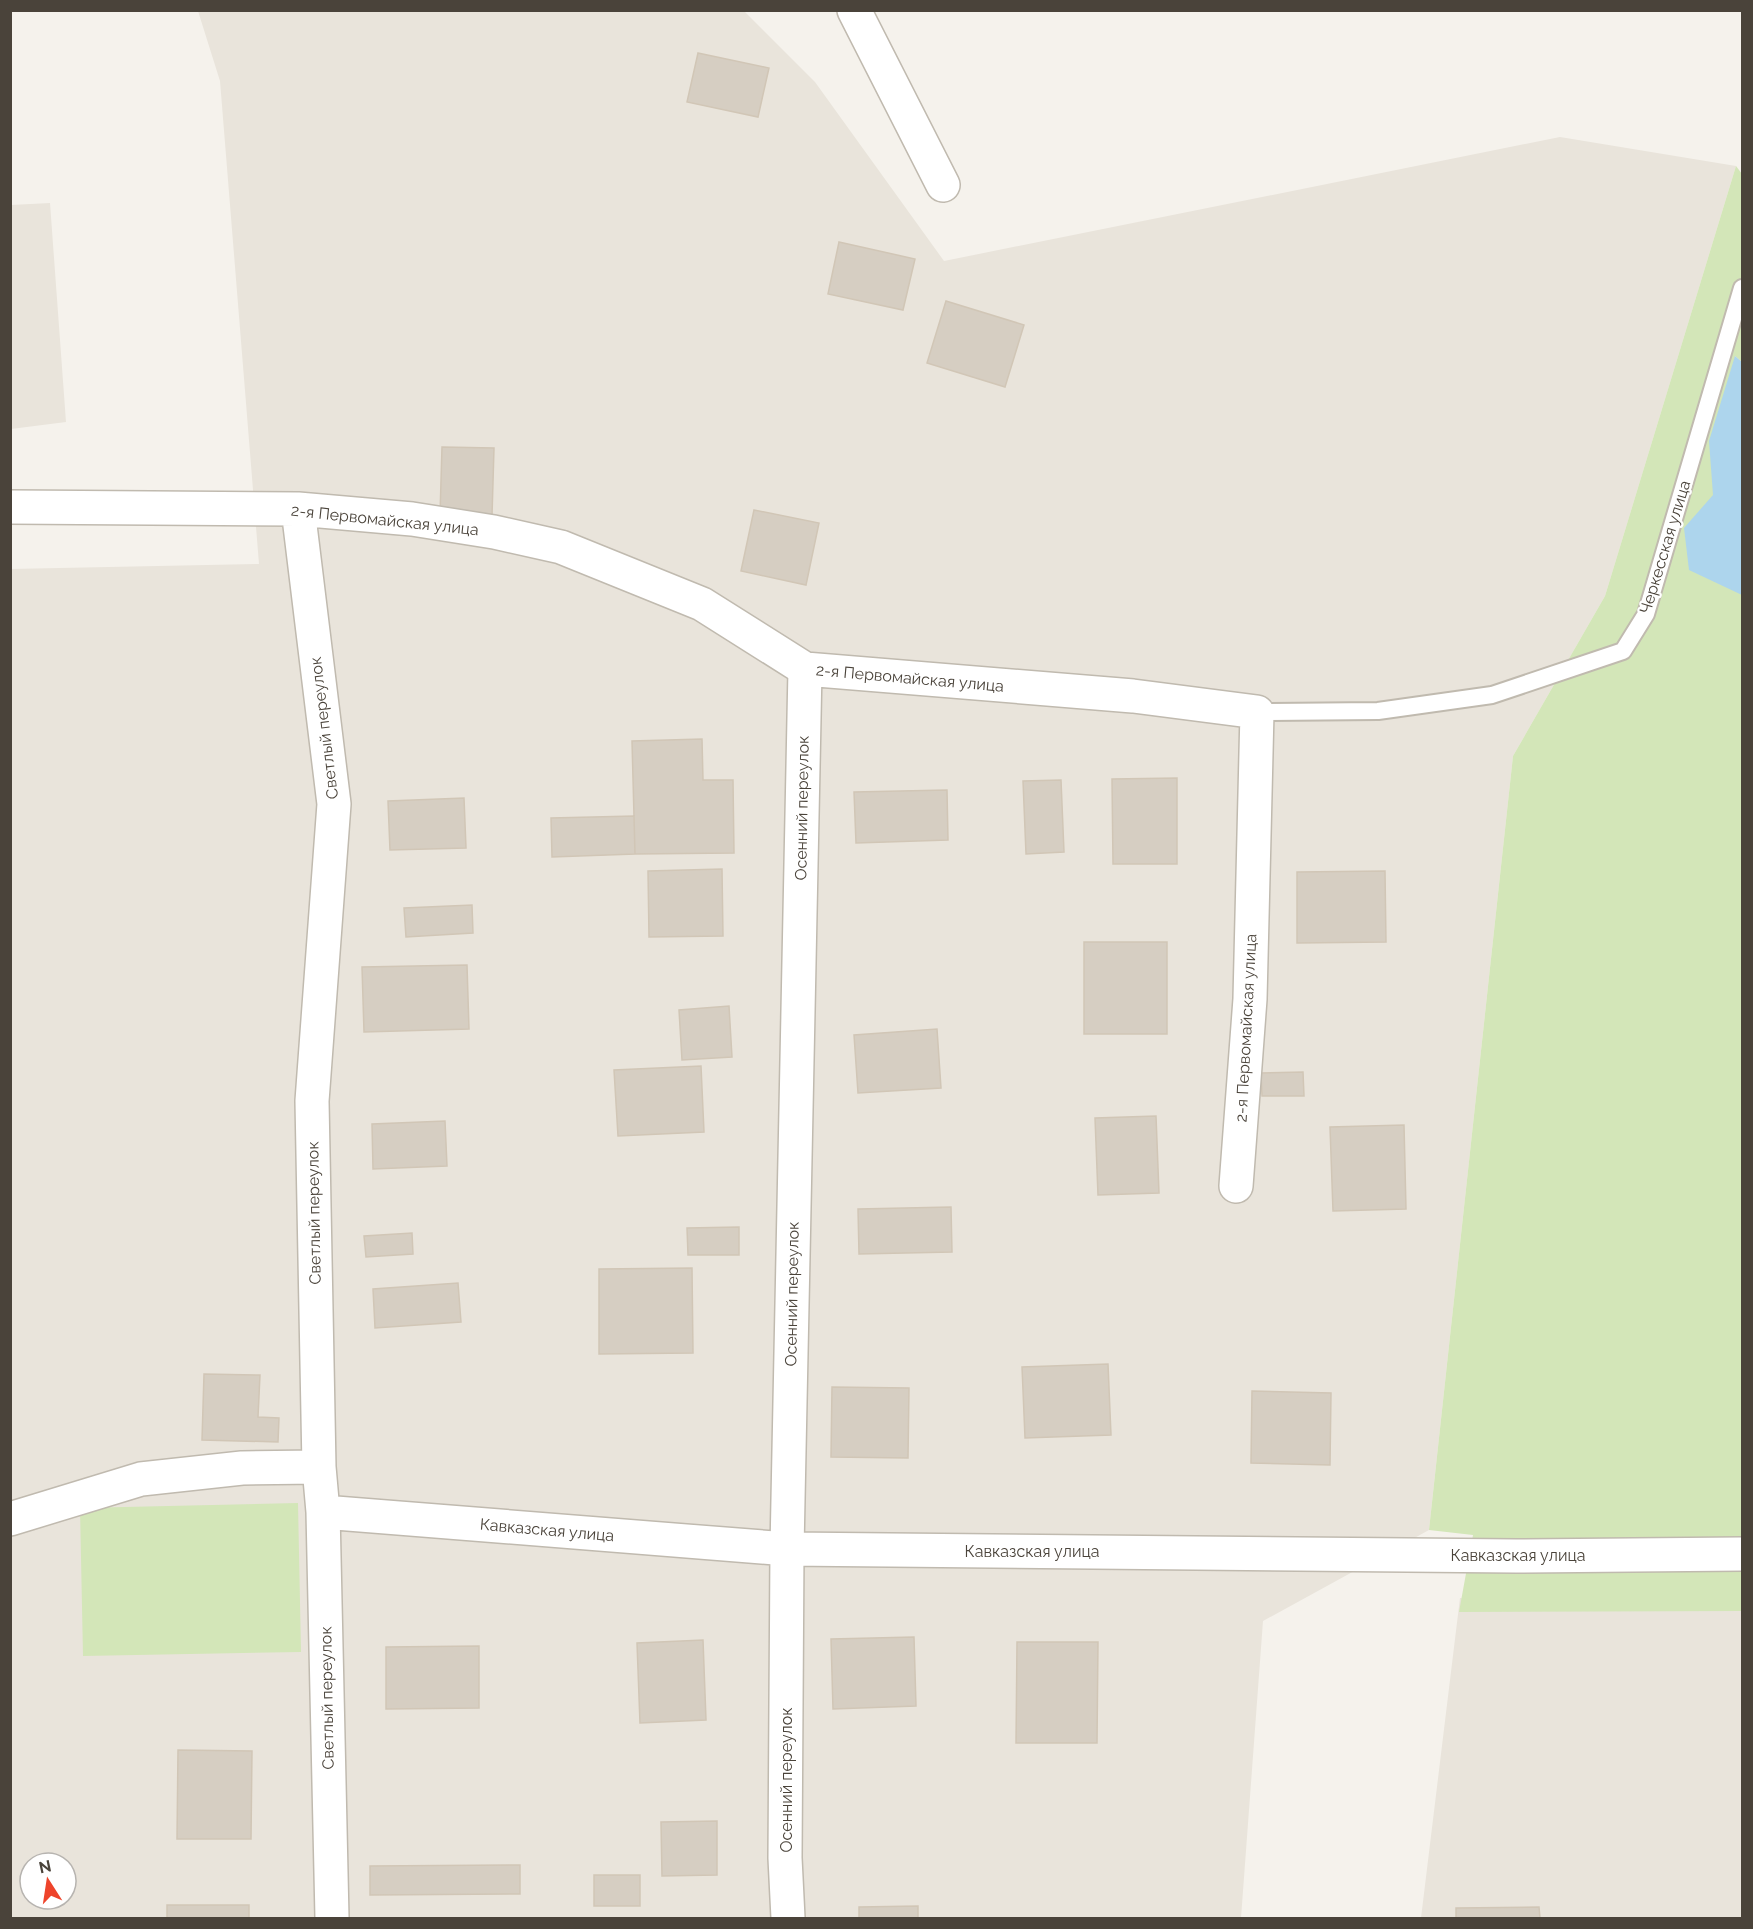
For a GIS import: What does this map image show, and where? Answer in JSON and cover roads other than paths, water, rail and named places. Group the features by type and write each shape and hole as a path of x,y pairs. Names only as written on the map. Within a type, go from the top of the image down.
{"street":[{"path":"854,10 942,185"},
{"name":"2-я Первомайская улица","path":"10,507 298,509 412,519 494,531 561,547 702,604 804,669 1133,696 1257,712 1250,999 1236,1186"},
{"name":"Светлый переулок","path":"298,509 334,804 312,1101 319,1467 323,1512 332,1918"},
{"name":"Осенний переулок","path":"788,1918 785,1858 787,1549 804,669"},
{"path":"10,1518 141,1479 242,1468 319,1467"},
{"name":"Кавказcкая улица","path":"323,1512 787,1549 1516,1556 1743,1554"}],"lane":[{"name":"Черкесская улица","path":"1257,712 1378,711 1492,695 1623,651 1646,614 1743,288"}],"water":[{"path":"1735,356 1742,362 1742,595 1689,570 1684,528 1713,495 1709,441"}]}
